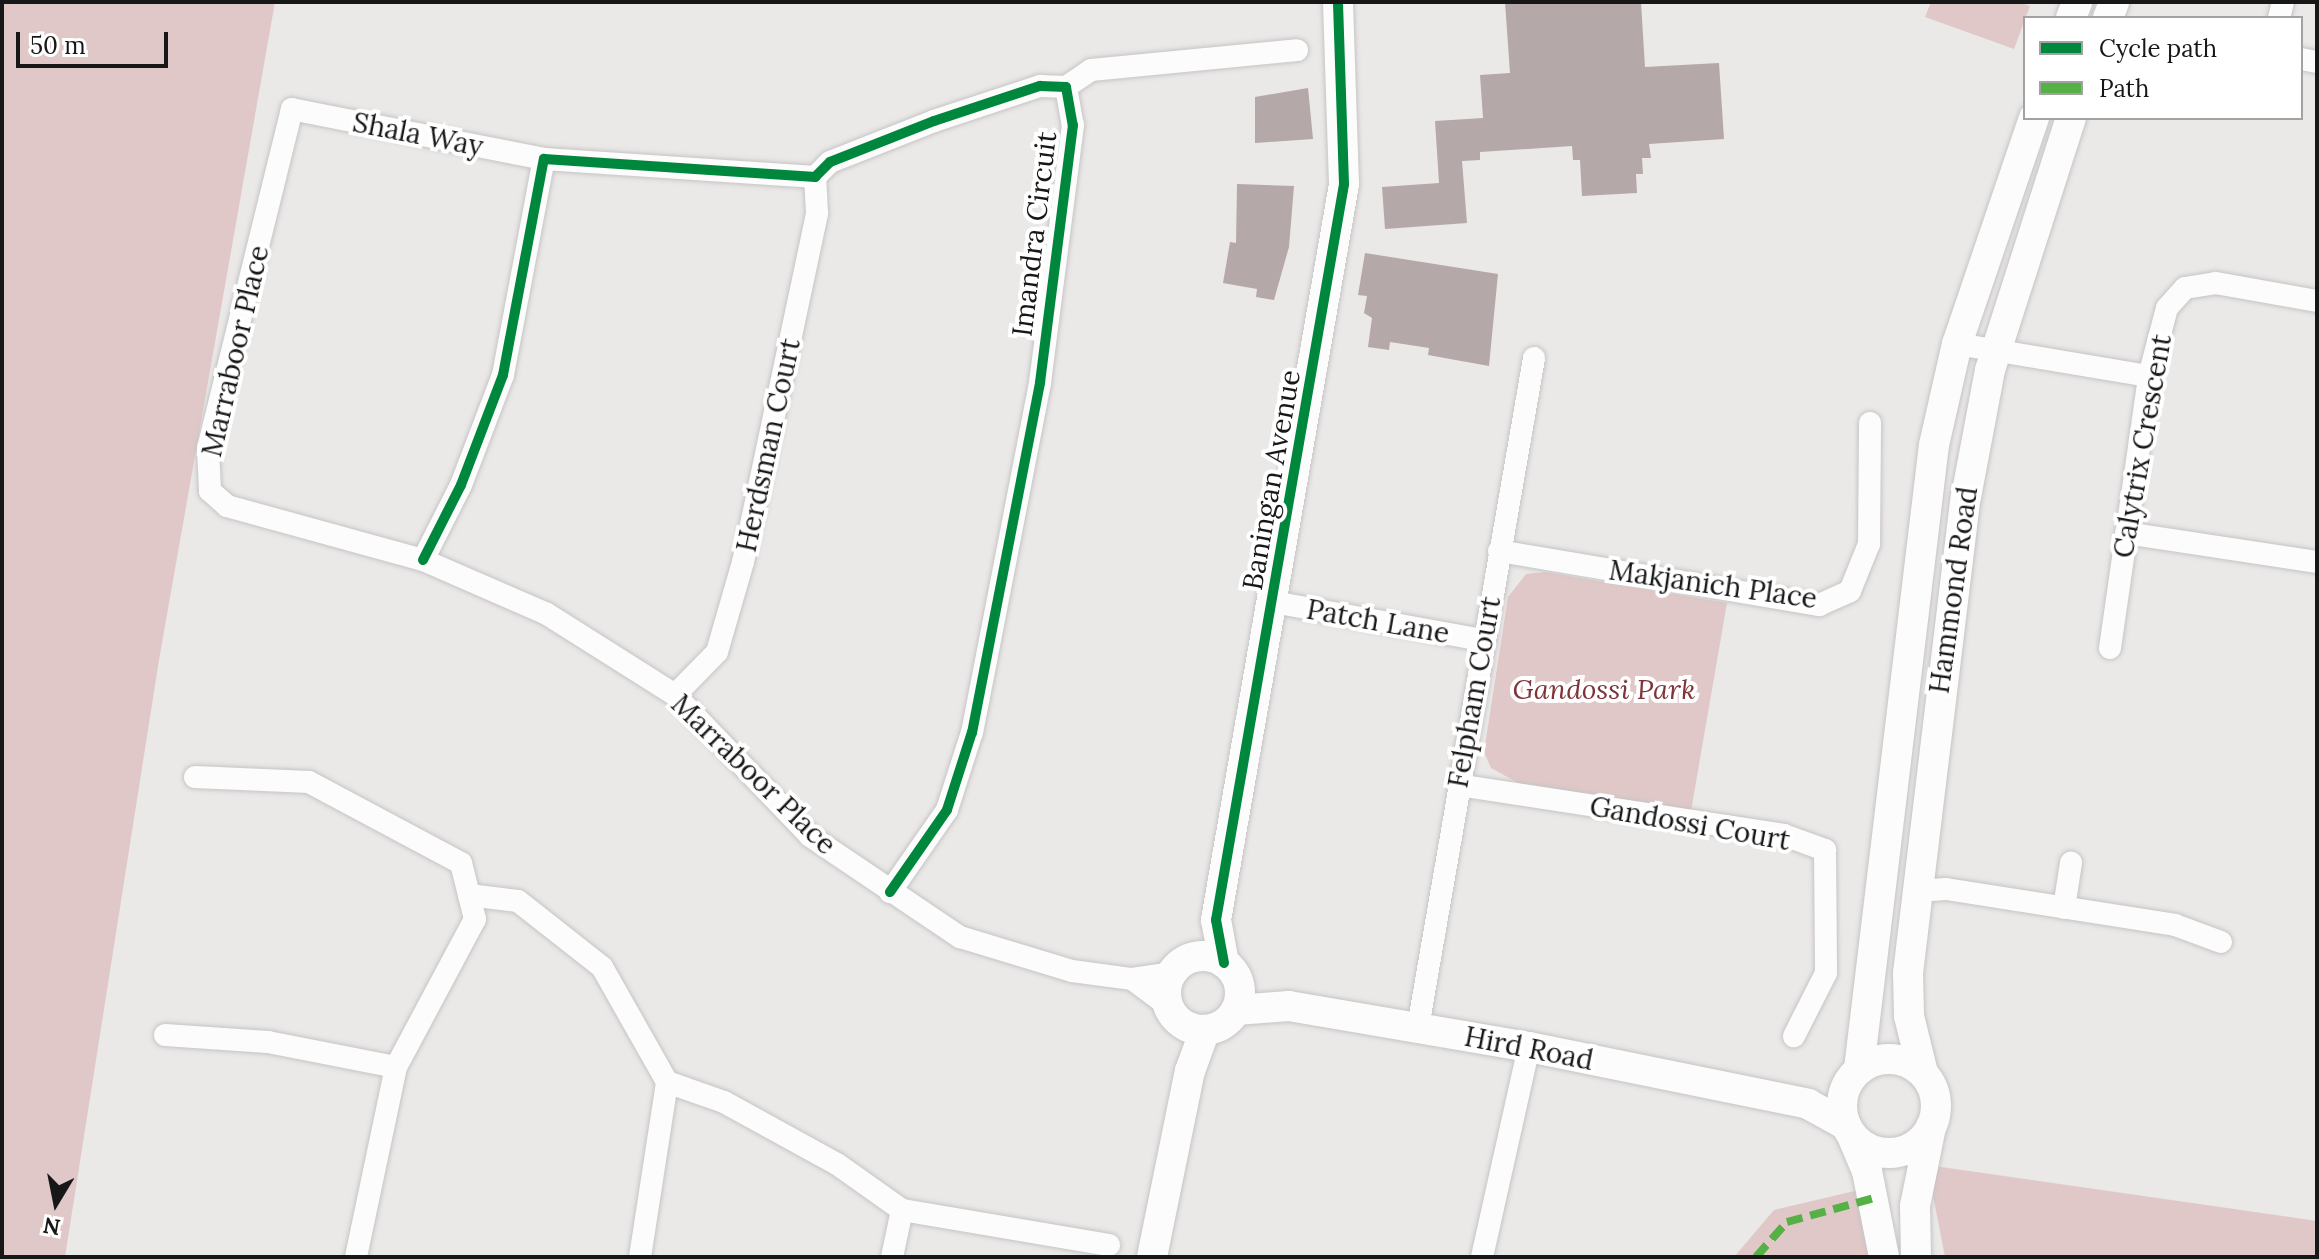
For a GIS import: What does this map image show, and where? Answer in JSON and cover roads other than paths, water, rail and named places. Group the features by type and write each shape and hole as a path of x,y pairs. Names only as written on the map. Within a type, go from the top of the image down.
{"main road":[{"name":"Baningan Avenue","path":"1233,985 1216,920 1344,184 1338,2"},
{"name":"Hammond Road","path":"1855,1074 1872,1001 1887,805 1934,445 1957,344 2033,120"},
{"name":"Hammond Road","path":"1923,1073 1909,1016 1916,891 1963,513 1996,351 2070,120"},
{"name":"Baningan Avenue","path":"1182,965 1216,920"},
{"path":"1152,1257 1190,1071 1182,965"},
{"name":"Hird Road","path":"1182,965 1289,1006 1529,1047 1767,1095 1824,1109 1848,1129"},
{"path":"1185,1020 1233,985"},
{"path":"1884,1257 1867,1171 1848,1129 1842,1101 1855,1074 1885,1059 1923,1073 1935,1099 1915,1206 1916,1257"},
{"name":"Hird Road","path":"1767,1095 1855,1074"},
{"path":"1848,1129 1862,1145 1893,1153 1909,1149 1931,1127"}],"street":[{"path":"1066,87 1091,70 1297,50"},
{"name":"Imandra Circuit","path":"815,177 830,162 934,121 1040,86 1066,87 1073,125 1040,383 972,732 947,810 890,892"},
{"name":"Marraboor Place","path":"292,109 208,448 210,491 227,506 423,560 547,614 675,695 810,836 960,937 1072,971 1132,979 1182,965"},
{"name":"Shala Way","path":"292,109 544,159"},
{"path":"423,560 461,485 503,375 544,159 815,177"},
{"name":"Herdsman Court","path":"675,695 717,652 743,562 817,213 815,177"},
{"name":"Calytrix Crescent","path":"2110,648 2149,376 2167,308 2185,288 2216,283 2317,301"},
{"path":"1957,344 2149,376"},
{"name":"Felpham Court","path":"1418,1027 1482,640 1534,358"},
{"name":"Makjanich Place","path":"1499,551 1819,605 1850,591 1869,544 1870,423"},
{"path":"2126,533 2317,562"},
{"name":"Patch Lane","path":"1273,602 1482,640"},
{"path":"195,777 309,782 461,863 475,919 396,1067 356,1257"},
{"name":"Gandossi Court","path":"1458,785 1784,835 1825,850 1826,973 1794,1036"},
{"path":"2064,908 2071,863"},
{"path":"1916,891 1946,889 2175,925 2221,942"},
{"path":"469,895 518,901 602,967 667,1082 640,1257"},
{"name":"Marraboor Place","path":"1132,979 1185,1020"},
{"path":"165,1035 268,1042 396,1067"},
{"path":"1482,1257 1529,1047"},
{"path":"667,1082 737,1109 837,1164 902,1210 1109,1245"},
{"path":"892,1257 902,1210"}],"park label":[{"name":"Gandossi Park","path":"1604,689"}]}
